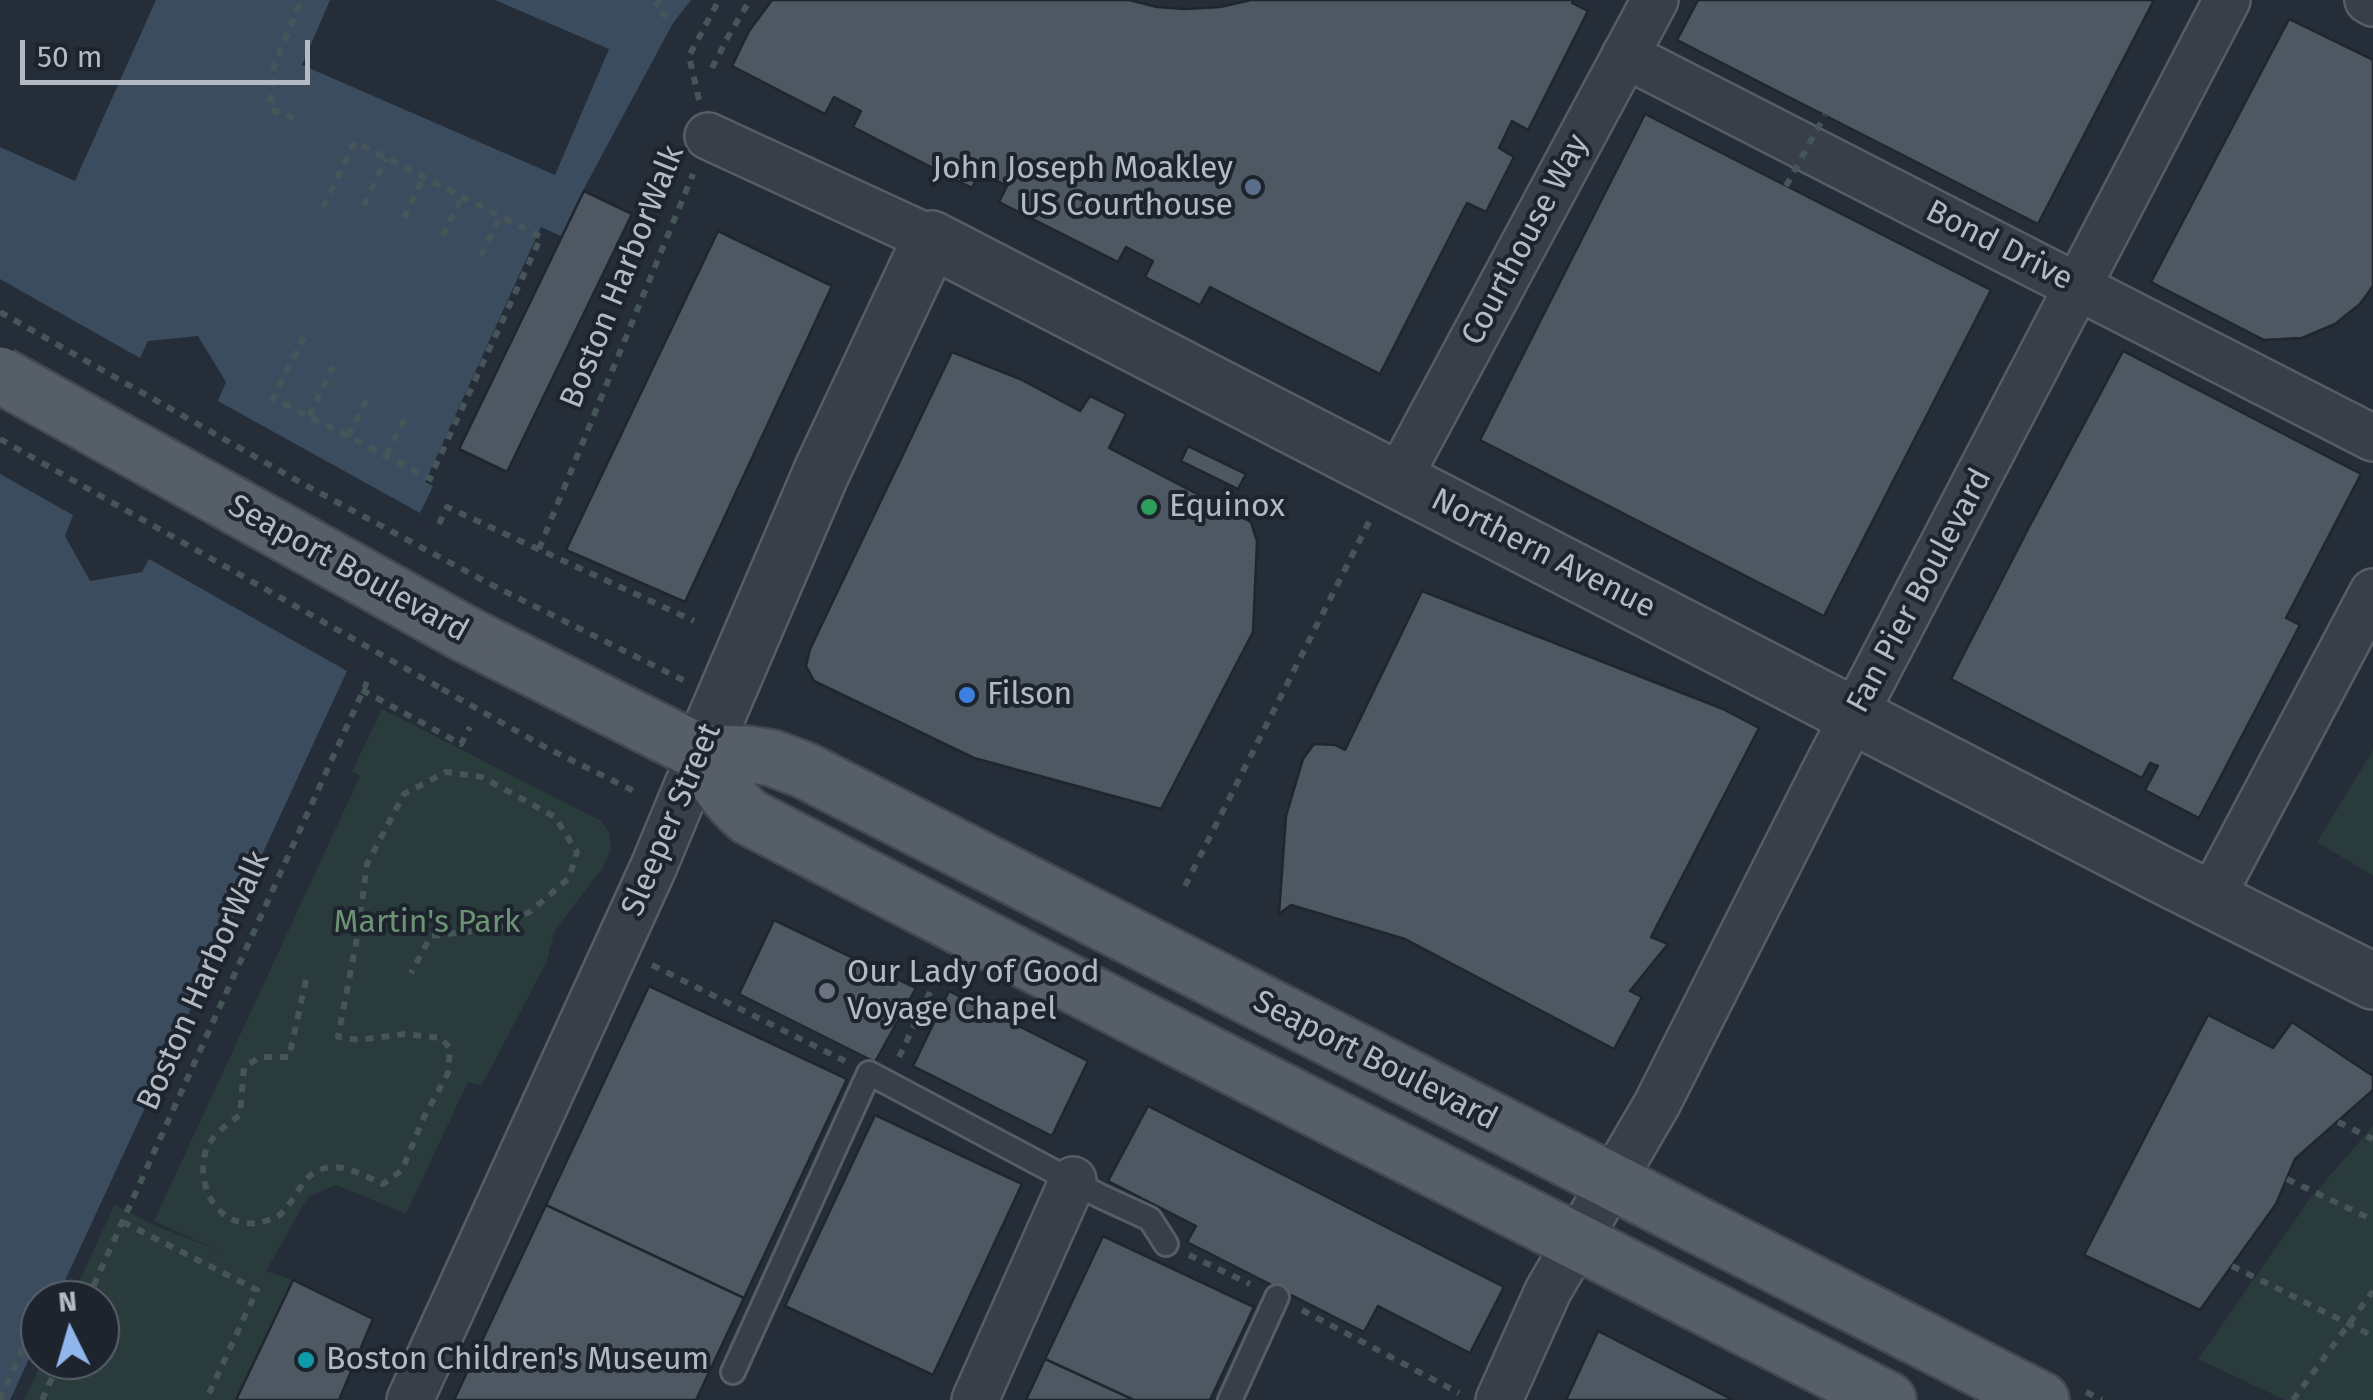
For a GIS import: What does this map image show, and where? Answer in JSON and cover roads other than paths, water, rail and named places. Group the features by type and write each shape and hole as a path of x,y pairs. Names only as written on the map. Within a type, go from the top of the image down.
{"main road":[{"name":"Seaport Boulevard","path":"0,376 467,636 701,753 748,754 804,770 2040,1400"},
{"path":"701,753 729,800 749,817 1888,1400"}],"street":[{"name":"Courthouse Way","path":"1392,504 1654,0"},
{"name":"Fan Pier Boulevard","path":"1480,1397 1548,1291 1657,1104 2227,0"},
{"name":"Bond Drive","path":"1625,55 2373,438"},
{"name":"Northern Avenue","path":"708,136 931,239 1392,504 1855,715 2373,981"},
{"name":"Sleeper Street","path":"410,1400 654,866 822,471 931,239"},
{"path":"2211,898 2373,592"},
{"path":"975,1400 1073,1180"}],"lane":[{"path":"733,1372 878,1077 1150,1219 1166,1244"},
{"path":"1230,1400 1278,1297"}],"water":[{"path":"0,0 691,0 673,23 561,236 541,227 425,482 439,489 74,1280 20,1280 20,1380 28,1380 19,1400 0,1400"}],"place":[{"name":"John Joseph Moakley US Courthouse","path":"1253,187"},
{"name":"Equinox","path":"1149,507"},
{"name":"Filson","path":"967,695"},
{"name":"Our Lady of Good Voyage Chapel","path":"827,991"},
{"name":"Boston Children's Museum","path":"306,1360"}],"park label":[{"name":"Martin's Park","path":"427,923"}]}
